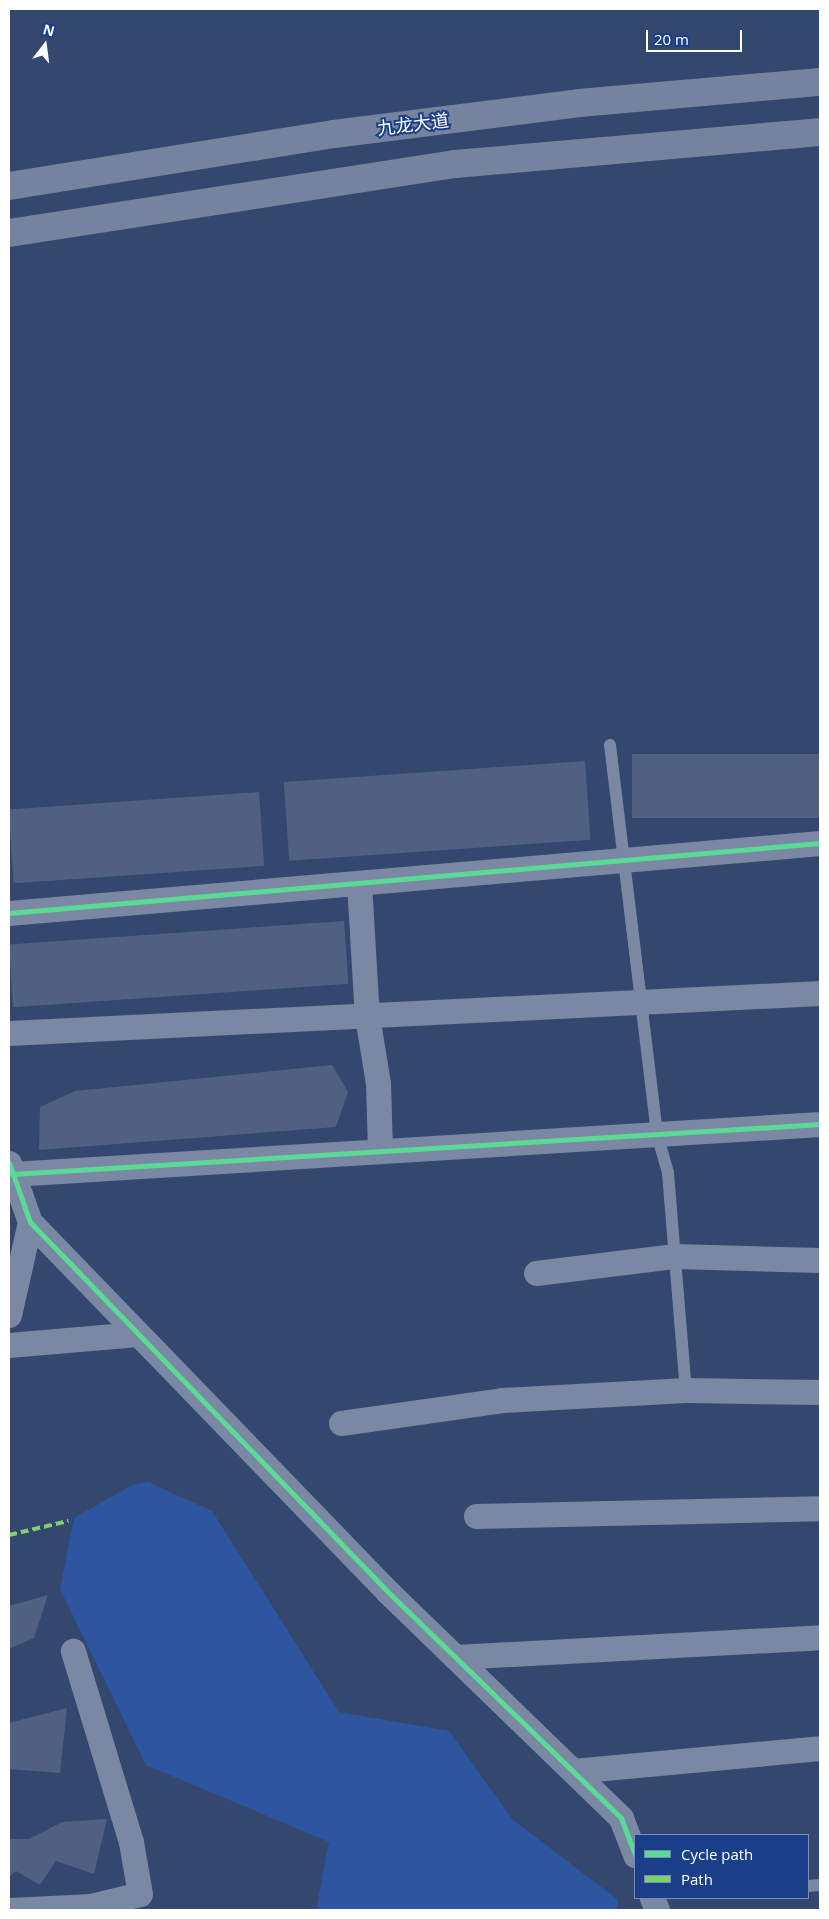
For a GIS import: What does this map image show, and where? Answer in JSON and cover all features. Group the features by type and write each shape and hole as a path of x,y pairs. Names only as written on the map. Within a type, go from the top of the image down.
{"main road":[{"name":"九龙大道","path":"9,186 344,133 579,104 820,82"},
{"path":"9,233 455,164 820,132"}],"street":[{"path":"9,913 820,843"},
{"path":"360,883 368,1016 378,1082 380,1151"},
{"path":"9,1033 820,993"},
{"path":"634,1852 621,1818 456,1657 30,1222 11,1168 380,1151 820,1124"},
{"path":"9,1315 30,1222"},
{"path":"536,1273 675,1256 820,1260"},
{"path":"9,1345 138,1334"},
{"path":"341,1423 502,1400 686,1390 820,1392"},
{"path":"476,1516 820,1508"},
{"path":"456,1657 820,1637"},
{"path":"10,1910 91,1906 140,1894 131,1842 73,1651"},
{"path":"573,1771 820,1748"}],"lane":[{"path":"610,745 656,1134 668,1173 686,1390"}],"shaded area":[{"path":"148,1482 212,1511 339,1712 449,1731 513,1820 617,1899 618,1910 316,1910 329,1842 146,1765 60,1589 74,1518 132,1485"}],"building":[{"path":"632,754 820,754 820,818 632,818"},
{"path":"585,761 591,840 289,861 284,782"},
{"path":"259,792 264,866 14,883 9,809"},
{"path":"344,921 348,984 13,1007 9,944"},
{"path":"332,1065 348,1092 336,1127 39,1150 40,1107 75,1091"},
{"path":"48,1595 34,1638 9,1649 9,1606"},
{"path":"67,1708 60,1773 9,1769 9,1723"},
{"path":"107,1819 94,1874 56,1861 40,1885 16,1871 9,1877 9,1839 29,1839 62,1822"}],"marked path":[{"path":"9,1535 68,1521"}],"cycle path":[{"path":"9,913 820,843"},
{"path":"12,1174 820,1124"},
{"path":"9,1163 30,1222 388,1592 621,1818 634,1852"}]}
